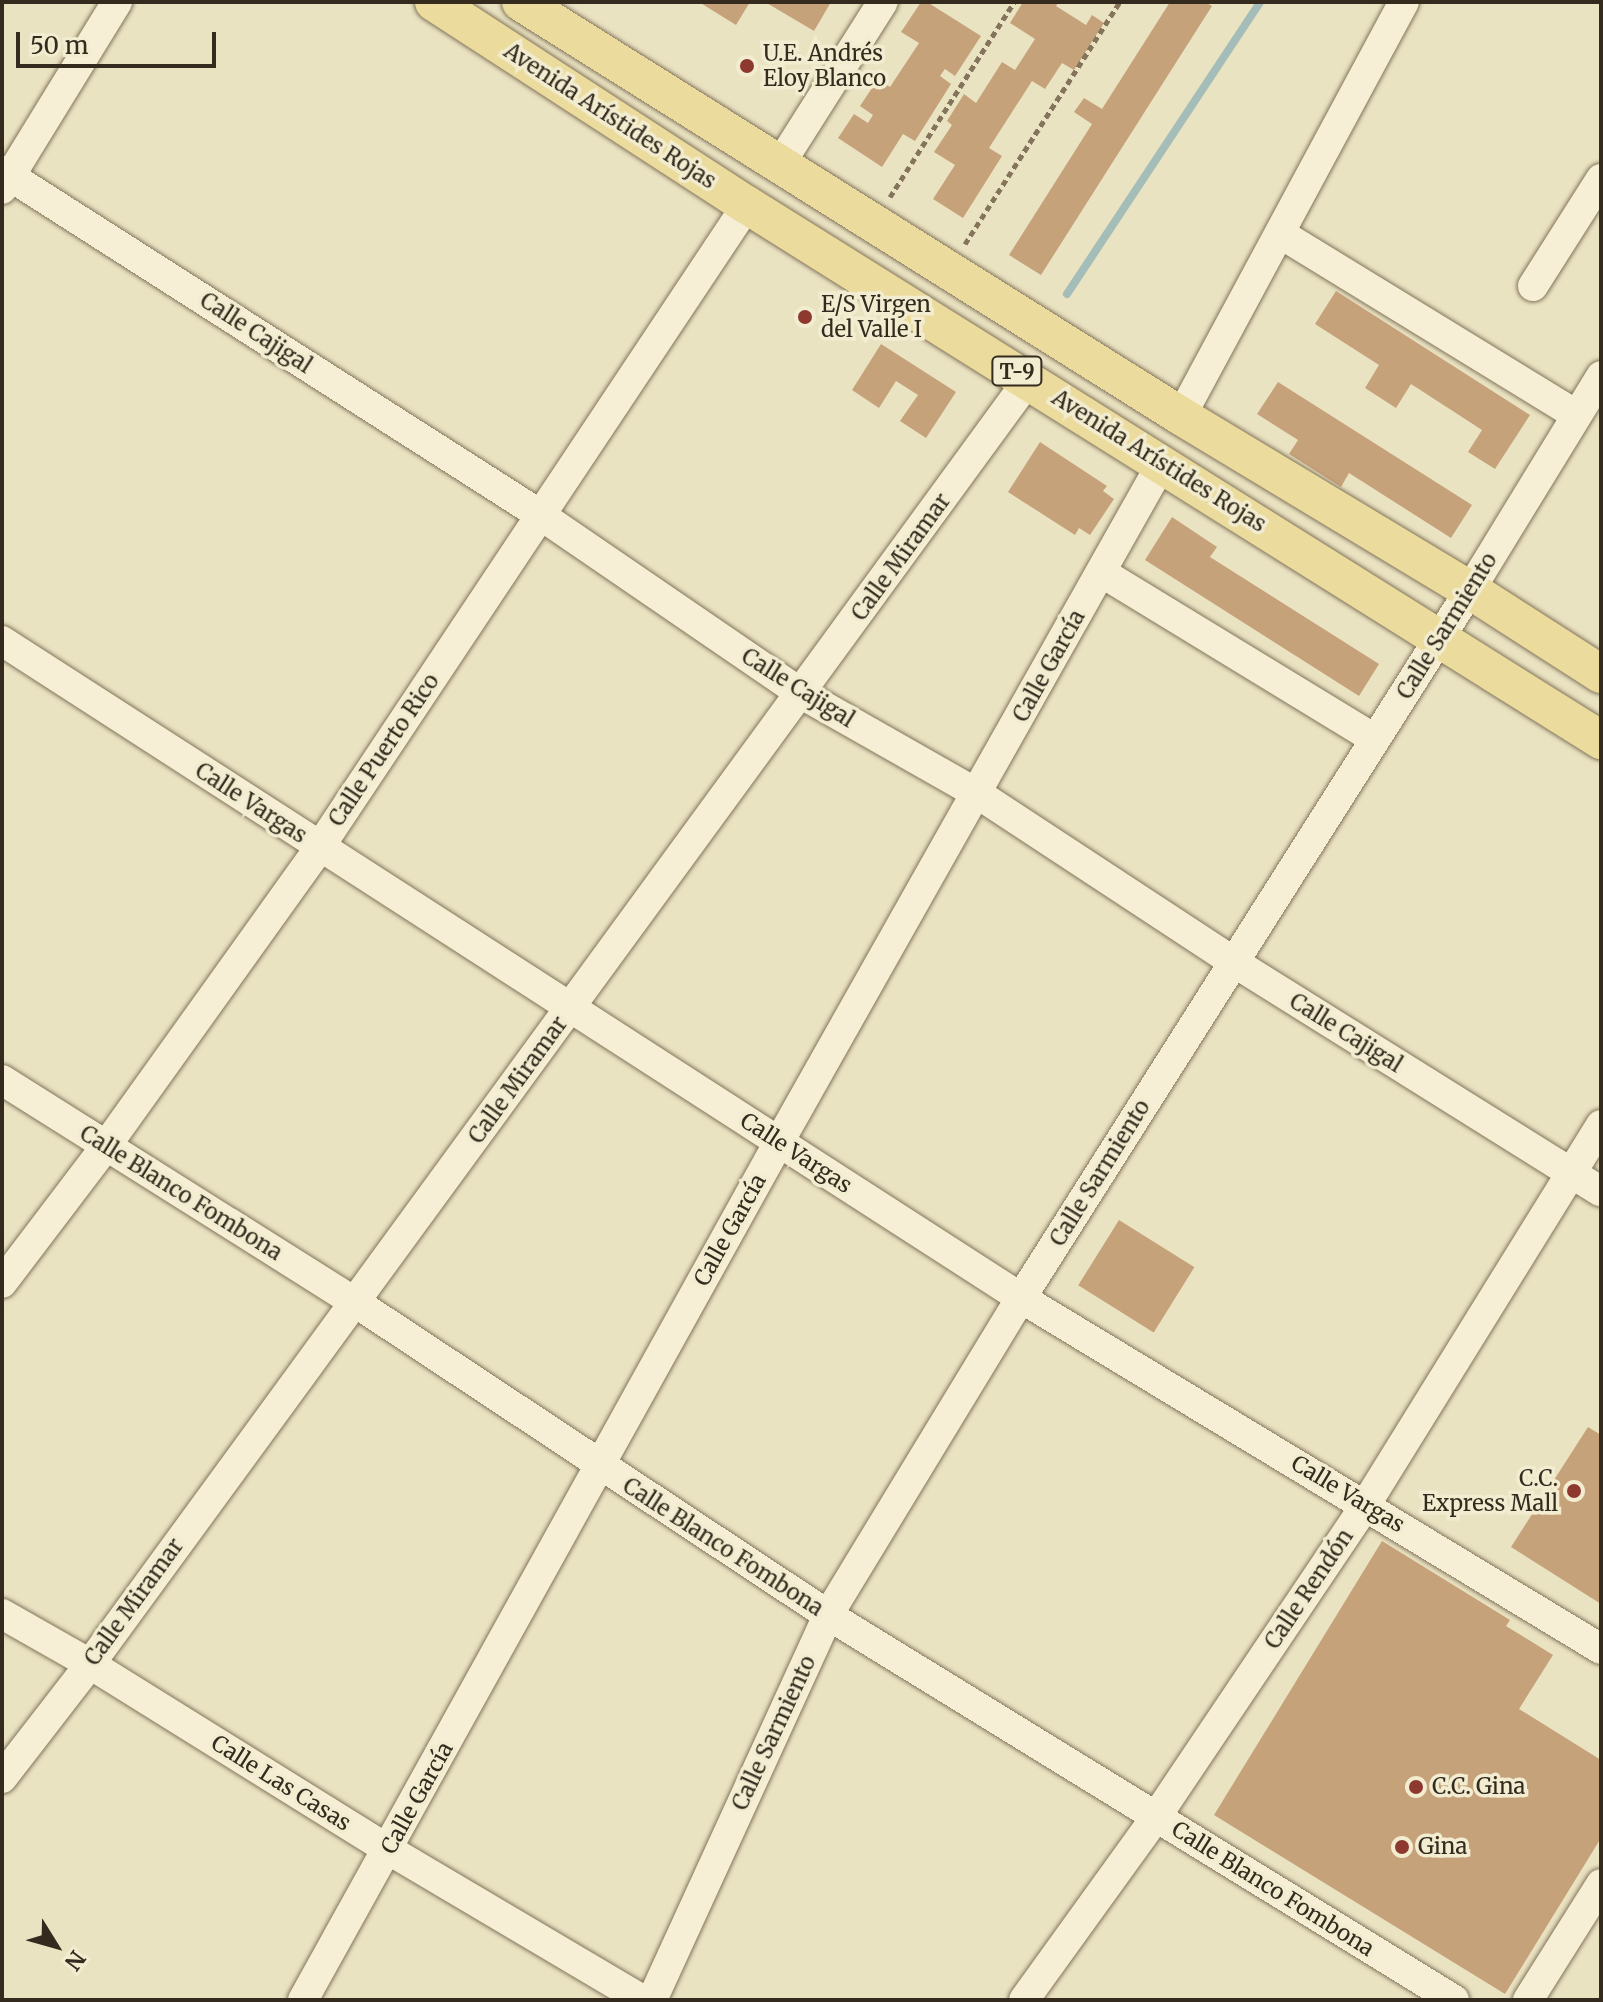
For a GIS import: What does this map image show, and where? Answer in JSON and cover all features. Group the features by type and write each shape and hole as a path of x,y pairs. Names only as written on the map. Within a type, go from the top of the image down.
{"main road":[{"name":"Avenida Arístides Rojas","path":"434,2 747,205 1601,740"},
{"name":"T-9","path":"521,2 1181,416 1470,590 1601,674"}],"street":[{"path":"5,179 117,2"},
{"path":"780,164 883,2"},
{"path":"1181,416 1404,2"},
{"name":"Calle Cajigal","path":"5,179 542,516 802,694 978,794 1232,961 1601,1192"},
{"path":"1533,286 1601,179"},
{"name":"Calle Puerto Rico","path":"2,1283 106,1146 319,848 747,205"},
{"path":"1281,234 1576,415"},
{"name":"Calle Sarmiento","path":"652,2000 828,1615 1021,1298 1470,590 1601,376"},
{"name":"Calle Miramar","path":"2,1778 90,1664 571,1009 1029,379"},
{"name":"Calle García","path":"303,2000 389,1850 779,1142 1162,463"},
{"path":"1101,572 1375,739"},
{"name":"Calle Vargas","path":"2,641 1021,1298 1601,1649"},
{"name":"Calle Blanco Fombona","path":"2,1080 355,1302 828,1615 1454,2000"},
{"name":"Calle Rendón","path":"1024,2000 1156,1817 1366,1504 1601,1125"},
{"name":"Calle Las Casas","path":"2,1614 90,1664 389,1850 643,2000"},
{"path":"1528,2000 1601,1884"}],"path":[{"path":"874,223 1014,2"},
{"path":"948,270 1120,2"}],"building":[{"path":"699,2 750,2 736,25"},
{"path":"765,2 831,2 814,31"},
{"path":"921,2 927,2 981,36 955,76 945,69 940,76 951,84 915,141 903,134 882,167 838,138 854,114 868,123 873,115 860,106 878,79 890,87 919,43 901,32"},
{"path":"1023,2 1059,2 1056,6 1086,25 1092,15 1104,23 1074,70 1062,63 1045,89 1032,81 989,148 1002,156 963,218 933,199 955,165 934,152 952,125 947,121 964,94 976,103 1002,62 1015,70 1035,39 1010,23"},
{"path":"1170,2 1205,2 1212,6 1041,275 1009,255 1092,124 1074,112 1084,98 1102,109"},
{"path":"1336,291 1530,415 1495,469 1468,452 1482,430 1411,384 1396,408 1365,388 1379,365 1315,324"},
{"path":"881,344 956,392 926,438 900,421 918,395 896,381 879,408 852,390"},
{"path":"1278,382 1472,505 1451,538 1349,473 1341,487 1289,454 1298,440 1257,414"},
{"path":"1040,442 1107,486 1103,491 1114,499 1090,535 1079,528 1075,535 1008,492"},
{"path":"1172,517 1217,547 1210,557 1379,664 1359,696 1145,560"},
{"path":"1119,1220 1194,1267 1154,1332 1078,1285"},
{"name":"C.C. Express Mall","path":"1588,1427 1601,1435 1601,1604 1511,1547"},
{"name":"C.C. Gina","path":"1382,1541 1510,1620 1506,1626 1553,1655 1519,1709 1601,1760 1601,1838 1505,1994 1214,1815"}],"waterway":[{"path":"1067,294 1260,2"}],"place":[{"name":"U.E. Andrés Eloy Blanco","path":"747,66"},
{"name":"E/S Virgen del Valle I","path":"805,317"},
{"name":"C.C. Express Mall","path":"1574,1491"},
{"name":"C.C. Gina","path":"1416,1787"},
{"name":"Gina","path":"1402,1847"}]}
